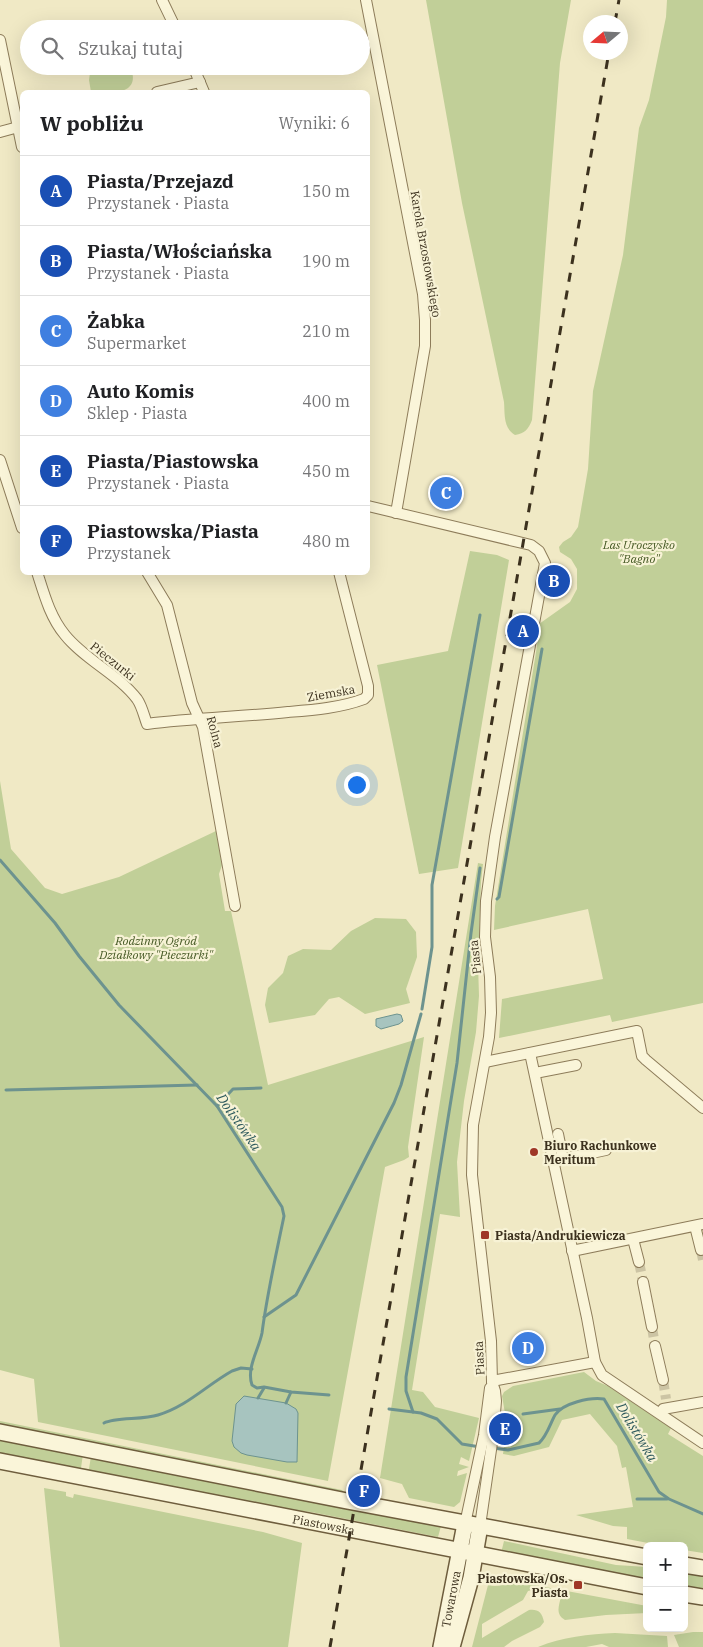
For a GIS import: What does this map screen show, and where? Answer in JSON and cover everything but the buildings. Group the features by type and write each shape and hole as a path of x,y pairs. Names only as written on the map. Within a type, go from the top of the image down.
{"main road":[{"path":"0,1432 643,1557"},
{"name":"Piastowska","path":"0,1460 643,1586"},
{"name":"Towarowa","path":"452,1647 459,1551 473,1525"},
{"name":"Towarowa","path":"441,1647 476,1554 473,1525"},
{"path":"688,1565 703,1568"},
{"path":"688,1595 703,1597"}],"street":[{"path":"162,0 172,20"},
{"name":"Karola Brzostowskiego","path":"366,0 370,20"},
{"name":"Karola Brzostowskiego","path":"370,21 421,284 426,320 425,346 396,513"},
{"path":"0,40 20,127 0,132"},
{"path":"180,90 202,88 197,75"},
{"path":"0,460 20,522"},
{"path":"370,506 396,513"},
{"name":"Piasta","path":"396,513 531,545 540,551 545,568 497,827 486,900 485,937 491,1000 490,1026 474,1119 471,1165 491,1341 492,1382 489,1392 489,1435 473,1525"},
{"name":"Pieczurki","path":"38,575 48,606 65,635 74,645 130,692 138,701 147,724 199,718"},
{"name":"Rolna","path":"149,575 167,605 192,703 205,734 235,906"},
{"name":"Ziemska","path":"199,718 311,710 364,700 368,695 368,686 340,575"},
{"path":"484,1062 636,1031 642,1056 703,1108"},
{"path":"530,1053 558,1160 572,1251 595,1362 602,1375 661,1411 703,1443"},
{"path":"535,1073 570,1069"},
{"path":"558,1134 558,1160"},
{"path":"558,1160 606,1150"},
{"path":"572,1251 699,1225 701,1250"},
{"path":"633,1238 639,1262"},
{"path":"643,1282 652,1327"},
{"path":"655,1346 662,1380"},
{"path":"492,1382 595,1362"},
{"path":"661,1411 666,1399"},
{"path":"661,1411 703,1402"},
{"name":"Piasta","path":"473,1525 485,1457"}],"green space":[{"path":"426,0 571,0 560,63 532,420 526,430 515,435 508,429 505,420 504,402 462,203"},
{"name":"Las Uroczysko \"Bagno\"","path":"667,0 703,0 703,1003 612,1022 610,1015 499,1038 502,999 603,979 588,909 494,930 495,906 539,624 570,602 577,589 577,569 571,559 560,552 559,547 571,537 578,527 588,469 593,391 623,255 639,128 649,100 666,17"},
{"path":"90,75 133,76 132,83 124,90 91,90"},
{"path":"470,551 497,555 509,560 458,868 419,874 377,665 448,651"},
{"name":"Rodzinny Ogród Działkowy \"Pieczurki\"","path":"0,781 11,849 45,888 62,894 119,877 216,831 222,865 219,874 225,911 231,911 268,1085 424,1037 408,1147 409,1157 385,1167 328,1481 38,1422 34,1379 0,1370"},
{"path":"478,863 483,864 478,964 479,996 476,1032 464,1101 457,1162 460,1217 440,1214 412,1390 423,1392 435,1407 479,1418 469,1461 461,1457 459,1464 469,1467 458,1471 457,1476 467,1473 460,1502 454,1507 409,1498 402,1484 380,1478"},
{"path":"375,918 406,919 416,932 417,957 406,989 410,1003 365,1014 339,997 329,999 315,1015 269,1023 265,1005 268,988 283,973 288,956 303,949 331,950 351,931"},
{"path":"584,1372 671,1428 668,1434 703,1456 703,1553 688,1551 688,1542 643,1542 627,1539 627,1527 613,1526 576,1515 633,1507 626,1467 622,1468 617,1446 590,1414 562,1420 549,1447 514,1456 503,1454 507,1425 502,1396 504,1392 513,1386"},
{"path":"0,1421 342,1490 344,1492 332,1492 0,1426"},
{"path":"0,1438 83,1454 81,1468 89,1469 91,1456 441,1526 438,1537 311,1512 261,1506 0,1454"},
{"path":"44,1488 66,1492 66,1496 73,1498 74,1494 263,1532 302,1543 288,1647 60,1647"},
{"path":"504,1541 616,1565 643,1567 643,1580 501,1553"},
{"path":"688,1573 703,1575 703,1591 688,1589"},
{"path":"524,1583 643,1605 643,1613 565,1620 559,1612 561,1596 559,1593 537,1589 528,1591 523,1600 482,1624 482,1638 529,1610 535,1610 541,1614 544,1622 540,1627 504,1647 472,1647 488,1585"},
{"path":"703,1632 703,1647 679,1647 674,1635"},
{"path":"615,1633 667,1636 668,1647 609,1647 602,1644 586,1647 538,1647 576,1637"}],"water":[{"path":"397,1014 401,1015 403,1021 399,1024 381,1029 376,1026 376,1019"},
{"path":"244,1396 286,1403 296,1409 298,1413 297,1462 247,1455 234,1447 232,1441 236,1404"}],"waterway":[{"path":"422,1009 432,947 432,885 480,615"},
{"path":"497,899 499,897 542,649"},
{"name":"Dolistówka","path":"0,860 55,923 119,1005 217,1106 282,1207 284,1216 262,1333 251,1372 252,1385 257,1388 264,1387 291,1392 329,1395"},
{"path":"413,1412 406,1391 406,1377 457,1063 480,868"},
{"path":"264,1317 296,1295 394,1103 421,1014"},
{"path":"6,1090 197,1085"},
{"path":"217,1106 233,1089 261,1088"},
{"path":"104,1423 158,1415 178,1407 232,1371 241,1368 252,1369"},
{"path":"258,1398 264,1388"},
{"path":"286,1403 291,1392"},
{"name":"Dolistówka","path":"493,1448 508,1450 539,1443 555,1415 564,1407 584,1400 604,1399 659,1492 669,1499 703,1514"},
{"name":"Dolistówka","path":"389,1409 421,1413 437,1419 462,1444 480,1447"},
{"path":"523,1414 560,1409"},
{"path":"637,1499 667,1499"}],"tunnel":[{"path":"701,1250 703,1260"},
{"path":"639,1262 643,1282"},
{"path":"652,1327 655,1346"},
{"path":"663,1380 666,1399"}],"railway":[{"path":"616,15 619,0"},
{"path":"330,1647 608,60"}],"place":[{"name":"Żabka","path":"446,493"},
{"name":"Piasta/Włościańska","path":"554,581"},
{"name":"Piasta/Przejazd","path":"523,631"},
{"name":"Biuro Rachunkowe Meritum","path":"534,1152"},
{"name":"Piasta/Andrukiewicza","path":"485,1235"},
{"name":"Auto Komis","path":"528,1348"},
{"name":"Piasta/Piastowska","path":"505,1429"},
{"name":"Piastowska/Piasta","path":"364,1491"},
{"name":"Piastowska/Os. Piasta","path":"578,1585"}]}
